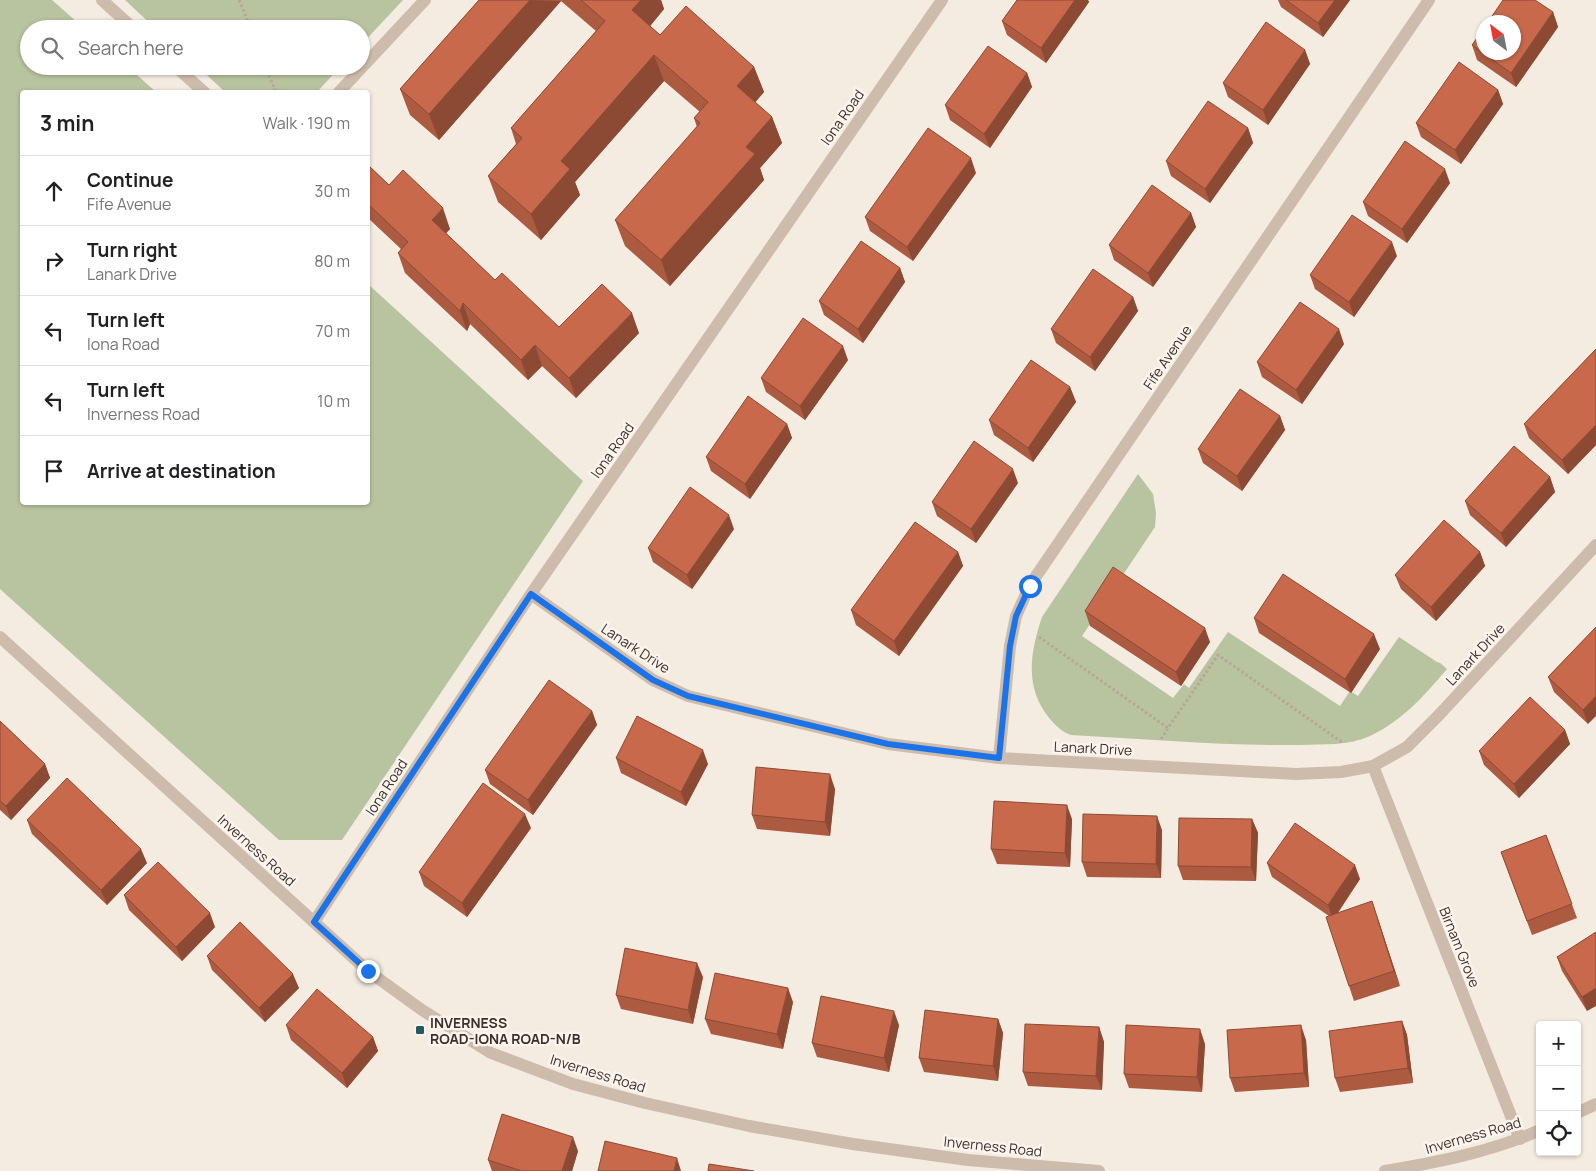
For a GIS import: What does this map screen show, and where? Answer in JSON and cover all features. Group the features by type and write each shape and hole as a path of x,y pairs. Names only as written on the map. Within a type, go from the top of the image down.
{"street":[{"path":"102,0 124,20"},
{"path":"370,59 425,0"},
{"name":"Iona Road","path":"314,922 531,594 942,0"},
{"name":"Fife Avenue","path":"999,758 1010,646 1016,616 1030,586 1429,0"},
{"path":"185,75 202,90"},
{"path":"341,90 355,75"},
{"name":"Lanark Drive","path":"531,594 653,680 688,696 888,744 999,758 1296,774 1341,772 1373,766 1407,747 1596,545"},
{"name":"Inverness Road","path":"0,637 368,971 422,1010 491,1053 573,1084 645,1103 749,1126 968,1160 1099,1171"},
{"name":"Birnam Grove","path":"1373,766 1520,1139"},
{"path":"1581,1111 1596,1104"},
{"name":"Inverness Road","path":"1385,1171 1455,1158 1520,1139 1536,1132"}],"path":[{"path":"239,0 247,20"},
{"path":"269,75 275,90"},
{"path":"1036,635 1168,728"},
{"path":"1161,740 1218,655 1343,744"}],"green space":[{"path":"0,0 52,0 75,20 20,20 20,75 137,75 154,90 20,90 20,505 370,505 370,286 583,481 342,840 279,840 0,589"},
{"path":"125,0 403,0 370,35 370,20 146,20"},
{"path":"207,75 333,75 319,90 223,90"},
{"path":"1138,474 1153,494 1156,513 1155,527 1082,636 1173,698 1184,684 1189,688 1228,632 1340,706 1350,691 1358,696 1399,637 1447,669 1421,698 1392,723 1370,736 1344,743 1270,745 1214,743 1071,735 1062,730 1050,719 1042,707 1033,683 1032,657 1038,630 1042,617"}],"building":[{"path":"479,0 530,0 429,114 400,89"},
{"path":"581,0 641,0 632,10 660,35 686,6 754,67 737,86 772,117 746,147 755,154 661,260 615,220 700,123 694,118 708,102 654,55 561,161 570,169 531,214 488,176 522,138 511,128 605,21"},
{"path":"1017,0 1075,0 1041,48 1002,21"},
{"path":"1286,0 1335,0 1318,23"},
{"path":"1503,0 1535,0 1553,12 1521,58 1521,15 1493,15"},
{"path":"1266,22 1305,50 1263,110 1223,83"},
{"path":"1476,39 1476,48 1472,45"},
{"path":"988,46 1027,73 984,134 945,105"},
{"path":"1493,60 1520,60 1511,73"},
{"path":"1459,62 1498,90 1455,150 1416,123"},
{"path":"1208,101 1248,128 1205,189 1166,161"},
{"path":"928,128 971,158 907,247 865,217"},
{"path":"1405,141 1445,169 1402,229 1363,202"},
{"path":"370,167 389,185 403,170 443,208 432,220 495,280 502,273 559,327 602,284 632,313 569,378 535,345 521,360 463,303 460,311 398,253 408,242 370,206"},
{"path":"1152,185 1191,213 1148,273 1109,245"},
{"path":"1352,215 1392,242 1349,302 1310,275"},
{"path":"861,241 900,268 858,329 819,301"},
{"path":"1093,269 1133,297 1090,357 1051,329"},
{"path":"1300,302 1339,329 1296,390 1257,362"},
{"path":"803,318 843,346 800,406 761,378"},
{"path":"1596,349 1596,425 1562,460 1524,424"},
{"path":"1031,360 1070,387 1028,448 989,420"},
{"path":"1240,389 1280,416 1237,476 1198,449"},
{"path":"748,396 787,424 745,484 706,457"},
{"path":"974,441 1013,469 971,529 932,502"},
{"path":"1514,446 1550,477 1501,533 1465,501"},
{"path":"690,487 729,515 687,575 648,548"},
{"path":"1444,520 1480,552 1431,607 1395,575"},
{"path":"915,522 958,552 894,641 851,610"},
{"path":"1113,567 1205,628 1176,672 1085,611"},
{"path":"1283,574 1374,634 1345,679 1254,618"},
{"path":"1596,627 1596,696 1583,710 1548,677"},
{"path":"549,680 592,711 528,800 485,770"},
{"path":"1530,697 1565,730 1514,784 1479,751"},
{"path":"637,716 703,750 681,792 616,758"},
{"path":"0,721 45,764 6,806 0,801"},
{"path":"756,767 830,774 825,822 752,815"},
{"path":"67,778 141,849 101,890 27,820"},
{"path":"483,783 525,814 462,903 419,872"},
{"path":"994,801 1067,805 1065,853 991,849"},
{"path":"1083,814 1157,816 1156,864 1082,862"},
{"path":"1179,818 1252,819 1251,867 1178,866"},
{"path":"1295,823 1355,865 1328,905 1267,863"},
{"path":"1546,835 1572,904 1527,921 1501,852"},
{"path":"158,862 210,913 176,947 124,895"},
{"path":"1372,901 1394,971 1349,986 1326,917"},
{"path":"240,922 293,974 259,1008 207,956"},
{"path":"1596,932 1596,988 1582,997 1557,957"},
{"path":"625,948 697,963 688,1010 616,995"},
{"path":"715,973 788,988 777,1034 705,1019"},
{"path":"317,989 373,1037 342,1073 286,1025"},
{"path":"821,996 894,1011 884,1058 812,1043"},
{"path":"925,1010 998,1019 993,1066 919,1058"},
{"path":"1402,1021 1408,1068 1335,1078 1329,1031"},
{"path":"1025,1024 1099,1027 1096,1076 1023,1072"},
{"path":"1126,1025 1200,1029 1197,1077 1124,1074"},
{"path":"1301,1025 1304,1073 1230,1078 1227,1030"},
{"path":"502,1114 573,1137 562,1171 522,1171 488,1160"},
{"path":"605,1141 677,1158 674,1171 598,1171"},
{"path":"709,1164 754,1171 708,1171"}],"place":[{"name":"INVERNESS ROAD-IONA ROAD-N/B","path":"420,1030"}],"route":[{"path":"368,971 314,922 531,594 653,680 688,696 888,744 999,758 1010,646 1016,616 1030,586"}]}
